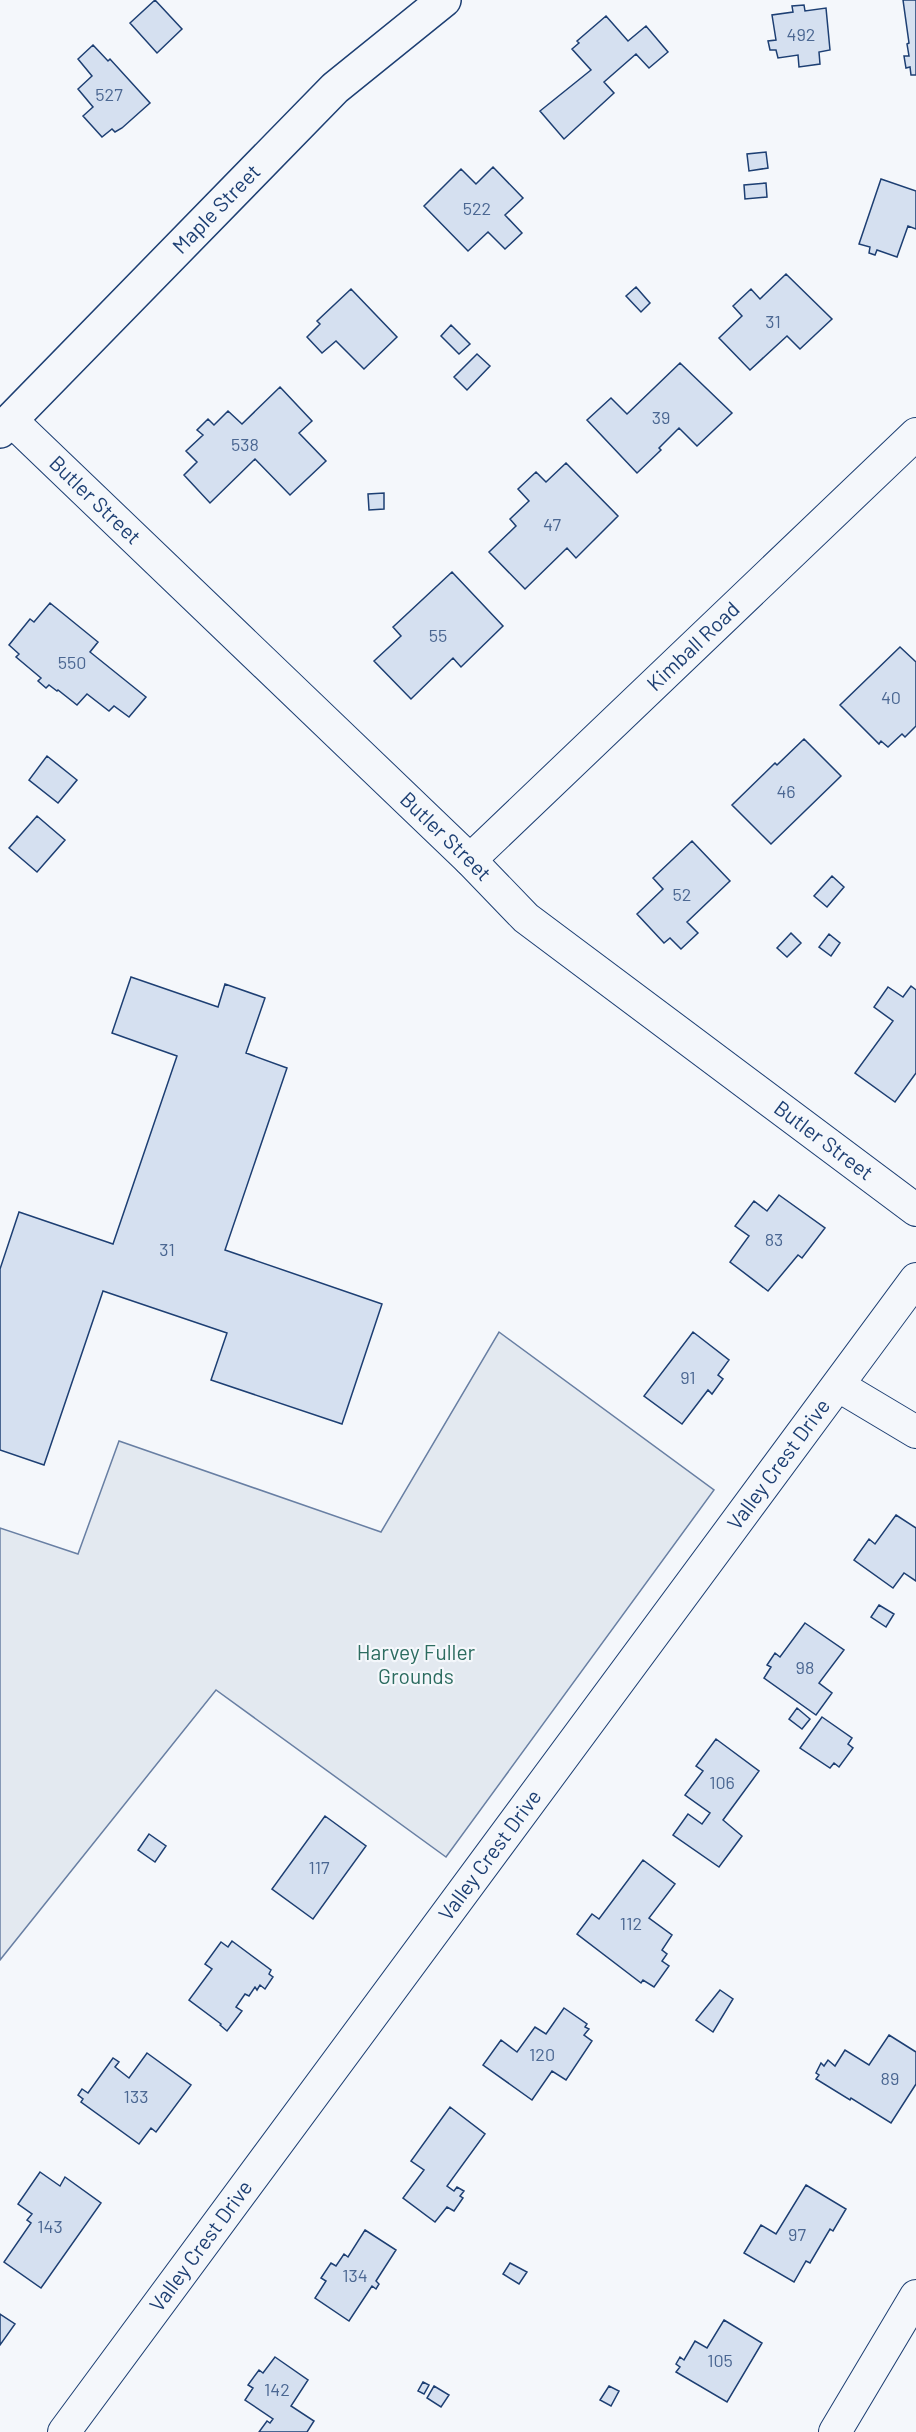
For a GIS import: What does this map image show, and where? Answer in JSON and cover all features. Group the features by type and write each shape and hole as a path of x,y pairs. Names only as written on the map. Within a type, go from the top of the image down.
{"main road":[{"name":"Maple Street","path":"5,425 335,88 444,0"}],"street":[{"name":"Butler Street","path":"5,425 470,860 526,918 916,1210"},
{"name":"Kimball Road","path":"470,860 916,434"},
{"name":"Valley Crest Drive","path":"64,2432 916,1279"},
{"path":"839,1386 916,1432"},
{"path":"835,2432 916,2296"}],"green space":[{"name":"Harvey Fuller Grounds","path":"499,1332 714,1490 446,1857 216,1690 0,1960 0,1528 78,1554 119,1441 381,1532"}],"building":[{"path":"155,0 182,29 157,53 130,23"},
{"path":"903,0 916,0 916,75 911,75 910,67 906,68 904,56 909,56 907,44 909,43"},
{"path":"804,5 805,11 826,8 830,50 819,52 820,64 799,67 798,55 778,58 776,50 770,50 768,41 776,40 772,15 793,12 792,6"},
{"path":"606,16 628,41 646,26 668,52 649,68 636,54 604,82 614,93 564,139 540,111 591,70 572,49 579,43 577,41"},
{"path":"93,45 108,61 110,59 150,103 122,128 115,132 112,129 102,137 83,116 93,107 78,89 92,76 78,59"},
{"path":"766,152 768,168 749,171 747,154"},
{"path":"493,167 523,198 505,215 522,233 505,249 488,232 468,251 424,206 461,169 476,184"},
{"path":"881,179 916,191 916,229 908,226 897,257 877,250 875,255 869,253 870,247 859,244"},
{"path":"766,183 767,197 745,199 744,185"},
{"path":"786,274 832,319 800,349 787,336 750,370 719,338 742,316 733,306 751,289 760,299"},
{"path":"636,287 650,303 641,312 626,296"},
{"path":"351,289 397,337 364,369 336,341 322,353 307,337 320,324 317,321"},
{"path":"451,325 470,344 459,354 441,336"},
{"path":"477,354 490,366 467,390 454,377"},
{"path":"680,363 732,413 697,446 679,428 659,448 661,450 637,473 587,420 611,398 627,414"},
{"path":"280,387 312,421 299,433 326,461 290,495 255,459 210,503 184,475 197,462 186,451 203,435 197,430 208,419 214,425 228,411 242,424"},
{"path":"566,463 618,516 576,558 567,548 525,589 489,552 516,526 510,519 529,501 518,489 536,472 546,482"},
{"path":"384,493 384,509 369,510 368,494"},
{"path":"452,572 503,626 461,667 453,658 411,699 374,661 401,636 393,627"},
{"path":"50,603 98,642 90,652 146,697 129,717 114,706 109,711 87,694 77,705 49,685 46,688 38,681 41,678 16,657 19,654 9,645 30,619 34,622"},
{"path":"900,647 916,662 916,726 905,737 902,734 888,747 881,741 879,744 840,705"},
{"path":"804,739 841,776 771,844 732,805 775,763 777,765"},
{"path":"47,756 77,780 58,803 29,780"},
{"path":"37,816 65,840 37,872 9,848"},
{"path":"692,841 730,881 687,922 698,933 681,949 670,938 664,943 637,914 663,889 653,878"},
{"path":"832,876 844,887 827,907 814,896"},
{"path":"791,933 801,943 787,957 777,948"},
{"path":"829,934 840,943 831,956 819,947"},
{"path":"131,977 218,1007 225,984 265,998 246,1053 287,1068 225,1250 382,1304 342,1424 211,1380 227,1333 103,1291 44,1465 0,1450 0,1269 19,1212 113,1244 177,1056 112,1033"},
{"path":"911,986 916,990 916,1073 895,1102 855,1073 893,1021 874,1007 888,987 903,997"},
{"path":"779,1195 825,1228 802,1258 798,1255 768,1291 730,1262 749,1236 735,1226 754,1201 767,1211"},
{"path":"693,1332 729,1360 718,1375 723,1379 712,1394 708,1390 682,1424 644,1396"},
{"path":"896,1515 916,1528 916,1581 904,1573 893,1588 854,1560 869,1539 875,1544"},
{"path":"879,1605 894,1614 886,1627 871,1617"},
{"path":"805,1623 844,1650 819,1683 832,1693 816,1715 764,1678 771,1667 767,1665 775,1653 780,1657"},
{"path":"797,1708 810,1719 802,1729 789,1719"},
{"path":"822,1717 852,1738 848,1744 853,1748 839,1767 834,1763 830,1768 800,1748"},
{"path":"716,1739 759,1771 723,1820 742,1836 719,1867 673,1835 688,1814 702,1824 710,1813 685,1795 703,1771 696,1766"},
{"path":"325,1816 366,1846 313,1919 272,1889"},
{"path":"149,1834 166,1846 155,1862 138,1850"},
{"path":"643,1860 675,1884 649,1918 672,1935 662,1950 667,1954 662,1961 669,1966 654,1987 643,1980 641,1983 577,1934 592,1914 599,1919"},
{"path":"232,1941 271,1970 269,1974 273,1977 265,1989 260,1985 257,1990 255,1987 249,1996 245,1994 236,2007 242,2011 227,2031 189,2000 212,1969 205,1964 221,1942 228,1947"},
{"path":"720,1990 733,1999 713,2032 696,2020"},
{"path":"564,2008 587,2024 585,2027 589,2029 584,2035 592,2041 566,2080 552,2071 532,2100 483,2065 501,2040 517,2052 535,2027 546,2034"},
{"path":"889,2035 916,2052 916,2084 891,2123 816,2079 821,2063 824,2066 828,2060 835,2066 845,2050 869,2065"},
{"path":"147,2053 191,2085 156,2132 151,2128 139,2144 81,2102 83,2099 78,2095 82,2089 88,2093 113,2058 119,2062 115,2067 129,2078"},
{"path":"450,2107 485,2134 447,2186 454,2191 457,2187 464,2191 460,2196 463,2198 454,2211 447,2207 435,2222 403,2198 424,2170 411,2161"},
{"path":"40,2172 60,2186 65,2177 101,2203 41,2288 4,2262 31,2223 27,2220 32,2214 18,2204"},
{"path":"806,2185 846,2209 833,2231 830,2229 810,2263 806,2261 794,2282 744,2253 761,2225 776,2234"},
{"path":"365,2230 396,2250 376,2281 379,2284 376,2289 372,2286 349,2321 315,2298 326,2281 321,2278 331,2263 336,2266 344,2254 348,2257"},
{"path":"510,2263 527,2272 519,2284 503,2274"},
{"path":"0,2314 15,2324 0,2345"},
{"path":"724,2320 762,2343 727,2402 676,2372 680,2367 676,2364 680,2357 684,2360 695,2341 707,2348"},
{"path":"275,2357 308,2380 291,2406 314,2421 307,2432 259,2432 267,2421 270,2423 273,2419 245,2400 253,2388 248,2385 259,2370 263,2373"},
{"path":"423,2382 429,2385 424,2394 418,2391"},
{"path":"434,2386 449,2395 441,2407 427,2398"},
{"path":"609,2386 619,2391 611,2406 600,2400"}]}
